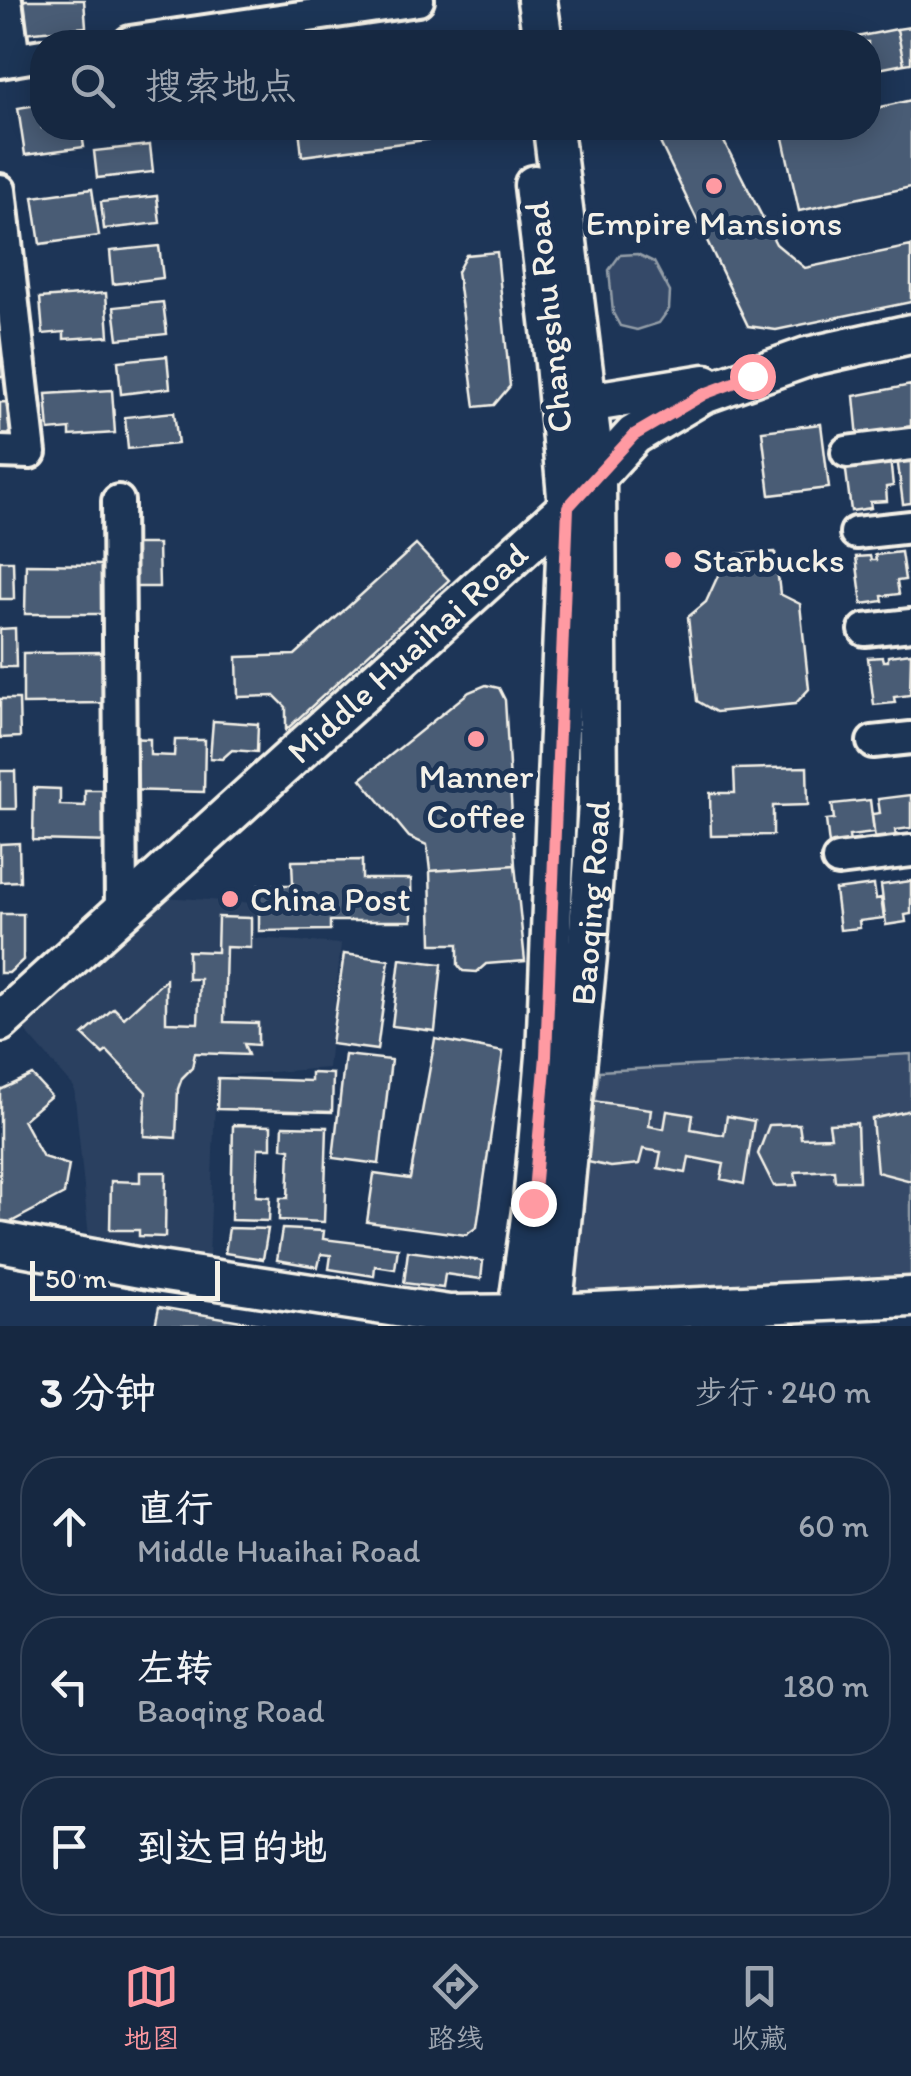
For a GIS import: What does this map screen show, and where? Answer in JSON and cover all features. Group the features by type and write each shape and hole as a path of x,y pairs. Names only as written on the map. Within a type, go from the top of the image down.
{"main road":[{"path":"512,0 516,30"},
{"path":"538,0 542,30"},
{"name":"Changshu Road","path":"528,140 568,507"},
{"name":"Baoqing Road","path":"534,1320 587,956 598,804 596,477 554,140"},
{"name":"Middle Huaihai Road","path":"0,1022 568,507 634,435 704,394 752,376 807,357 911,334"},
{"path":"587,403 752,376"},
{"name":"Baoqing Road","path":"534,1320 533,1203 546,1056 568,507"},
{"path":"0,1242 152,1270 449,1315 534,1320 911,1297"}],"street":[{"path":"6,0 19,59"},
{"path":"212,30 418,0"},
{"path":"0,190 30,453 0,452"},
{"path":"848,452 911,444"},
{"path":"118,501 121,912"},
{"path":"856,534 911,527"},
{"path":"865,630 911,625"},
{"path":"873,742 911,738"},
{"path":"838,860 911,851"}],"shaded area":[{"path":"637,254 654,262 670,292 669,309 659,323 637,330 620,326 613,313 609,270 620,255"},
{"path":"163,897 256,903 255,938 341,944 328,1068 216,1076 209,1258 89,1238 74,1087 20,1025"},
{"path":"911,1054 911,1279 569,1294 599,1071"}],"building":[{"path":"22,0 84,0 86,27 24,33"},
{"path":"911,27 911,63 904,64 897,29"},
{"path":"897,29 904,64 881,68 881,32"},
{"path":"911,100 911,187 799,211 783,140 881,140 881,107"},
{"path":"30,106 30,140 83,140 84,147 25,155 18,108"},
{"path":"300,140 425,140 302,156"},
{"name":"Empire Mansions","path":"659,140 723,140 776,244 805,268 911,246 911,302 776,330 748,326"},
{"path":"150,145 153,172 97,178 94,151"},
{"path":"92,189 99,236 40,244 33,197"},
{"path":"157,196 160,223 104,229 101,202"},
{"path":"159,246 163,278 113,284 110,251"},
{"path":"497,252 510,386 494,405 475,407 457,272 466,255"},
{"path":"106,293 109,336 64,339 64,332 43,334 40,298"},
{"path":"163,302 167,334 118,339 114,307"},
{"path":"0,338 15,338 16,377 0,377"},
{"path":"167,356 170,388 121,394 118,361"},
{"path":"911,385 911,430 858,438 854,396"},
{"path":"112,390 115,433 70,436 70,429 49,431 46,394"},
{"path":"0,402 22,403 22,441 0,441"},
{"path":"174,412 178,444 128,449 125,417"},
{"path":"821,424 829,488 770,495 762,431"},
{"path":"911,456 911,503 903,504 897,457"},
{"path":"890,458 893,486 886,487 887,501 870,502 871,508 851,511 845,463 859,462 859,467 865,466 864,461"},
{"path":"131,544 158,544 159,587 131,587"},
{"path":"416,545 449,580 286,730 286,707 275,696 238,697 237,657 295,655"},
{"path":"775,552 780,594 800,604 809,689 795,704 716,712 697,701 688,617 706,602 721,569 737,554"},
{"path":"901,552 905,580 897,581 899,594 862,604 856,557 870,556 876,560 875,555"},
{"path":"0,561 13,561 14,599 0,599"},
{"path":"26,564 104,565 104,614 25,614"},
{"path":"15,628 16,667 0,667 0,629"},
{"path":"106,652 106,703 23,704 23,653"},
{"path":"911,653 910,695 894,697 895,703 874,705 868,658 882,657 888,661 888,656"},
{"path":"486,685 499,688 505,700 515,865 430,871 427,845 409,837 361,779 469,692"},
{"path":"0,699 19,699 20,737 0,738"},
{"path":"213,721 258,724 257,752 232,750 222,759 210,758"},
{"path":"124,738 150,739 150,755 174,756 175,740 205,740 204,792 123,790"},
{"path":"807,767 808,805 773,806 773,835 711,836 710,793 735,793 734,769"},
{"path":"0,771 15,771 16,809 0,809"},
{"path":"34,788 60,789 60,805 85,806 85,790 115,790 114,842 33,840"},
{"path":"911,795 911,828 895,830 896,837 875,840 872,814 880,813 878,799"},
{"path":"870,800 874,833 849,836 850,843 829,845 826,820 834,819 832,804"},
{"path":"19,843 20,881 0,882 0,844"},
{"path":"362,860 362,879 411,879 412,921 330,921 330,930 259,931 259,885 293,885 292,861"},
{"path":"515,865 525,961 486,964 477,972 463,971 458,965 458,944 432,944 430,871"},
{"path":"911,881 911,914 905,915 906,922 886,925 881,885"},
{"path":"874,885 884,918 859,921 860,928 840,930 835,890"},
{"path":"0,914 23,914 23,960 9,973 0,973"},
{"path":"218,917 251,918 251,948 226,947 224,1022 258,1023 258,1045 244,1044 248,1055 195,1053 192,1068 178,1089 176,1138 144,1136 146,1092 107,1051 103,1054 83,1035 114,1008 124,1018 166,979 166,1022 198,1023 200,979 188,979 188,951 217,952"},
{"path":"344,954 389,960 377,1050 331,1044"},
{"path":"400,959 442,964 435,1031 392,1026"},
{"path":"435,1039 503,1052 477,1227 466,1235 367,1222 374,1174 410,1179"},
{"path":"345,1055 391,1060 379,1164 333,1158"},
{"path":"311,1073 333,1074 332,1112 217,1109 218,1078 311,1081"},
{"path":"32,1075 51,1096 23,1120 43,1157 69,1165 64,1194 11,1222 0,1221 0,1090"},
{"path":"592,1101 651,1109 649,1126 664,1129 667,1111 693,1115 691,1129 724,1135 727,1116 754,1121 744,1184 721,1179 724,1164 689,1157 686,1173 658,1168 661,1152 643,1149 639,1164 611,1167 588,1162"},
{"path":"911,1110 911,1181 877,1172 872,1119"},
{"path":"857,1123 859,1181 835,1181 834,1170 795,1172 797,1185 774,1186 758,1154 769,1125 799,1124 801,1138 831,1137 829,1124"},
{"path":"233,1125 271,1126 271,1148 258,1148 256,1196 270,1197 269,1221 231,1220"},
{"path":"283,1126 327,1127 324,1222 279,1220 280,1198 288,1198 290,1149 282,1148"},
{"path":"140,1172 166,1172 165,1237 139,1236 139,1230 110,1230 111,1181 140,1182"},
{"path":"229,1228 268,1229 263,1259 225,1253"},
{"path":"282,1229 324,1231 323,1239 398,1248 395,1269 375,1266 374,1276 329,1269 331,1255 321,1254 318,1267 277,1260"},
{"path":"408,1251 483,1261 481,1279 445,1274 443,1288 404,1283"},
{"path":"159,1307 265,1325 265,1326 155,1326"}],"place":[{"name":"Empire Mansions","path":"714,186"},
{"name":"Starbucks","path":"673,560"},
{"name":"Manner Coffee","path":"476,739"},
{"name":"China Post","path":"230,899"}],"route":[{"path":"533,1203 546,1056 568,507 634,435 704,394 752,376"}]}
